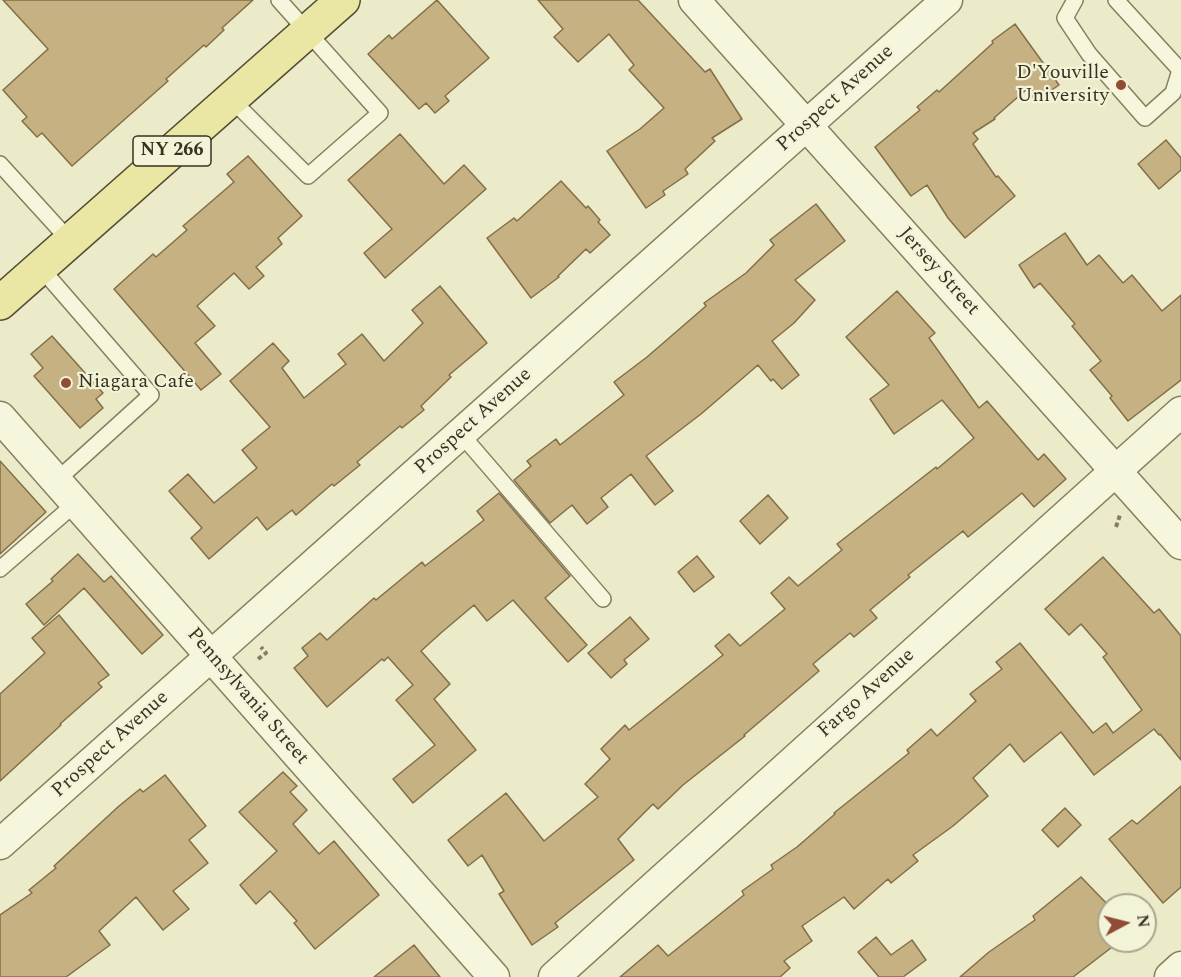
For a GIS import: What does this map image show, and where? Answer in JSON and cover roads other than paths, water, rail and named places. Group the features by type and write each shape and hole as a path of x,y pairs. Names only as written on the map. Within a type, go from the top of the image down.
{"main road":[{"name":"NY 266","path":"0,303 343,0"}],"street":[{"name":"Jersey Street","path":"694,0 1181,544"},
{"name":"Prospect Avenue","path":"0,844 947,0"},
{"name":"Fargo Avenue","path":"554,977 1181,412"},
{"name":"Pennsylvania Street","path":"0,417 494,977"},
{"path":"1170,977 1181,967"}],"lane":[{"path":"231,99 308,176 380,113 279,0"},
{"path":"1075,0 1065,18 1089,54 1144,118 1173,93 1180,70 1116,0"},
{"path":"0,164 70,241"},
{"path":"0,569 151,395 40,267"},
{"path":"461,434 603,599"}],"place":[{"name":"D'Youville University","path":"1121,85"},
{"name":"Niagara Cafe","path":"66,383"}]}
